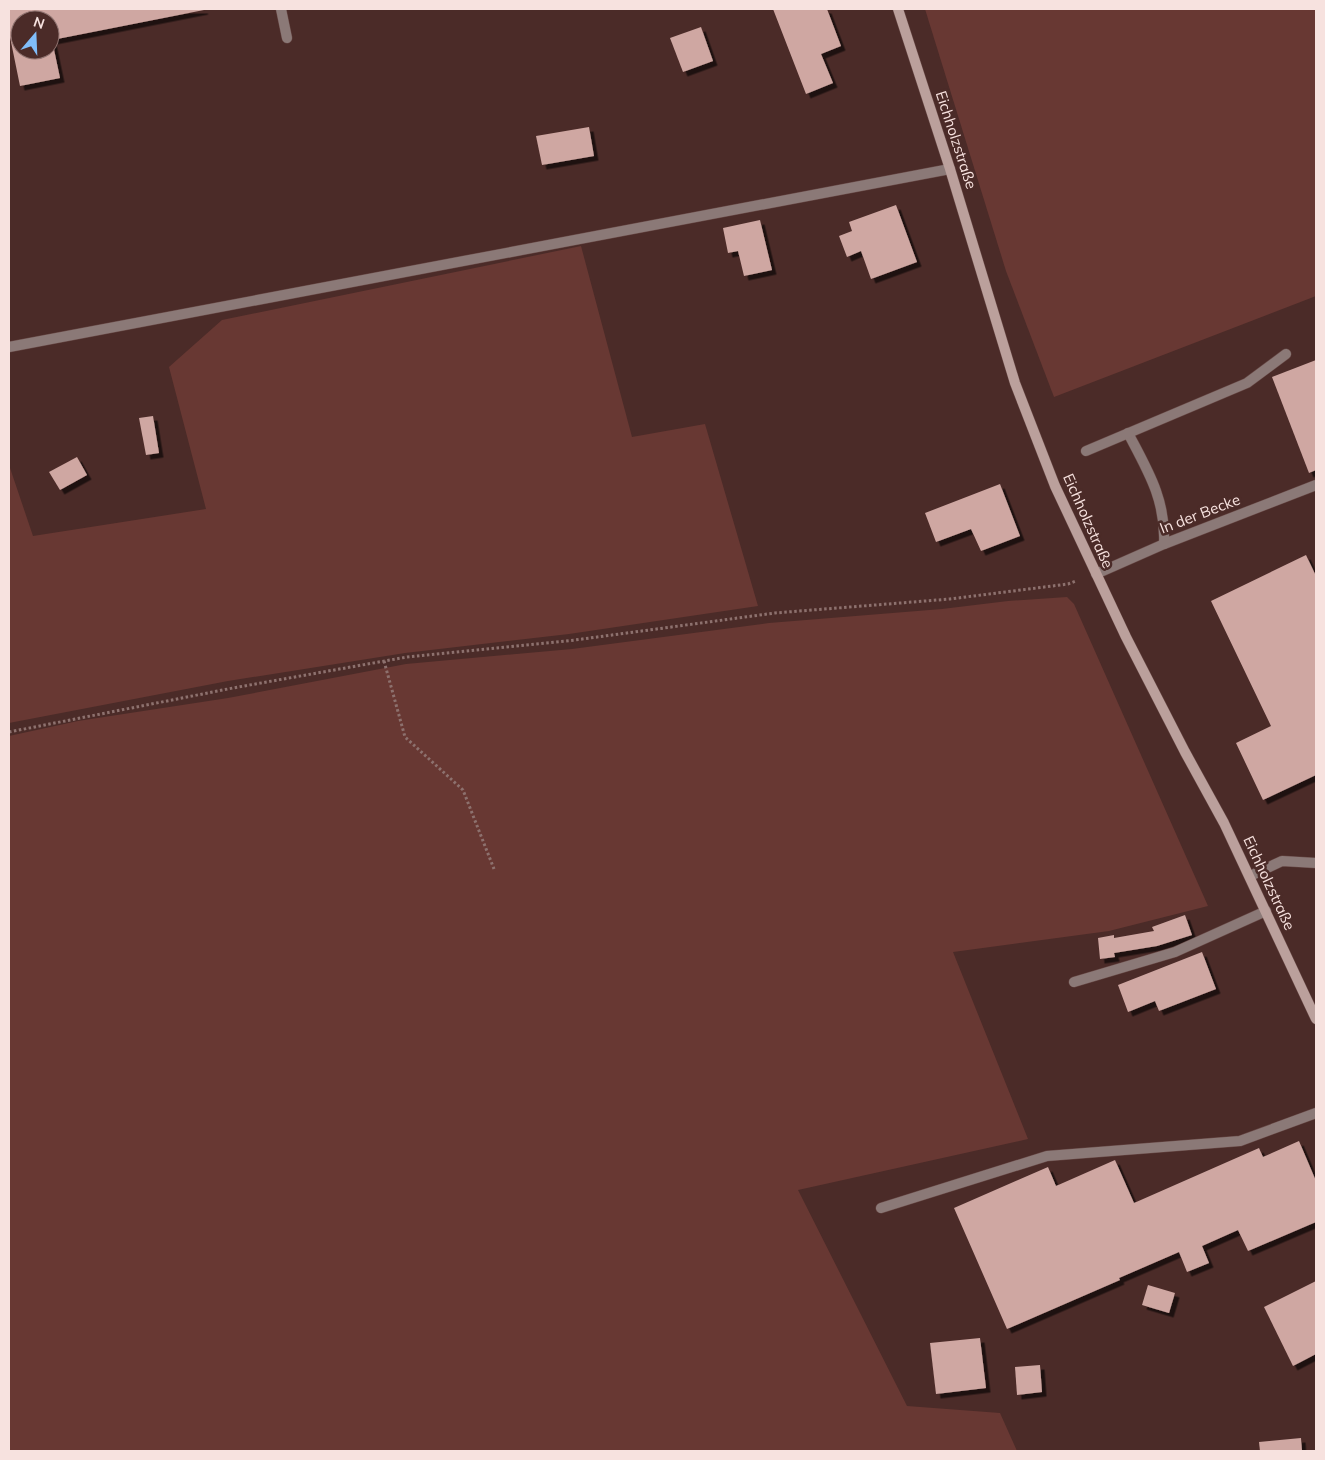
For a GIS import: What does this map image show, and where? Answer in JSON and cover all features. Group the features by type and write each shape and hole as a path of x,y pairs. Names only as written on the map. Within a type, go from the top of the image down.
{"main road":[{"name":"Eichholzstraße","path":"898,9 950,169 1015,383 1055,486 1126,637 1250,876 1316,1019"}],"street":[{"path":"280,9 287,38"},
{"path":"9,347 950,169"},
{"path":"1086,451 1248,383 1286,354"},
{"path":"1128,433 1156,486 1165,525 1164,544"},
{"name":"In der Becke","path":"1096,574 1164,544 1316,485"},
{"path":"1250,876 1282,861 1316,863"},
{"path":"1074,982 1175,952 1266,911"},
{"path":"881,1208 1047,1156 1240,1141 1316,1113"}],"path":[{"path":"9,732 224,690 416,656 575,640 775,613 950,599 1068,584 1096,574"},
{"path":"384,661 405,737 463,790 494,869"}],"shaded area":[{"path":"925,9 1316,9 1316,296 1054,397 1006,271"},
{"path":"581,246 632,437 705,424 758,606 569,634 405,653 228,681 9,723 9,465 33,536 206,509 169,367 222,320"},
{"path":"1067,597 1074,604 1208,906 1109,931 953,952 1028,1139 798,1190 907,1406 1000,1413 1017,1451 9,1451 9,736 78,721 228,698 406,664 572,649 769,623"}],"building":[{"path":"9,9 204,10 60,38 60,10 10,10 10,37"},
{"path":"773,9 827,9 841,46 821,54 833,83 806,94"},
{"path":"701,27 713,61 683,72 670,38"},
{"path":"15,60 56,60 60,78 20,86"},
{"path":"589,127 594,156 542,165 536,136"},
{"path":"896,205 917,262 871,279 861,251 847,257 839,236 852,231 849,222"},
{"path":"760,220 772,270 744,276 738,251 728,253 723,228"},
{"path":"1316,360 1316,470 1309,473 1272,377"},
{"path":"153,416 159,453 146,455 139,418"},
{"path":"77,457 87,475 60,490 49,472"},
{"path":"1000,484 1020,536 981,551 971,529 936,542 925,513"},
{"path":"1306,555 1316,576 1316,775 1263,800 1236,743 1271,726 1211,601"},
{"path":"1185,915 1192,935 1157,946 1114,953 1115,957 1100,959 1098,938 1114,935 1114,938 1154,931 1152,927"},
{"path":"1202,952 1216,989 1159,1011 1155,1001 1128,1012 1118,985"},
{"path":"1299,1141 1316,1181 1316,1222 1248,1251 1238,1230 1202,1246 1209,1263 1187,1272 1179,1252 1007,1329 954,1208 1048,1167 1056,1186 1115,1160 1134,1203 1259,1148 1263,1157"},
{"path":"1316,1281 1316,1354 1293,1366 1264,1307"},
{"path":"1148,1285 1175,1293 1169,1313 1142,1305"},
{"path":"980,1338 986,1388 936,1394 930,1343"},
{"path":"1040,1365 1042,1392 1017,1395 1015,1367"},
{"path":"1301,1438 1302,1451 1260,1451 1259,1442"}]}
